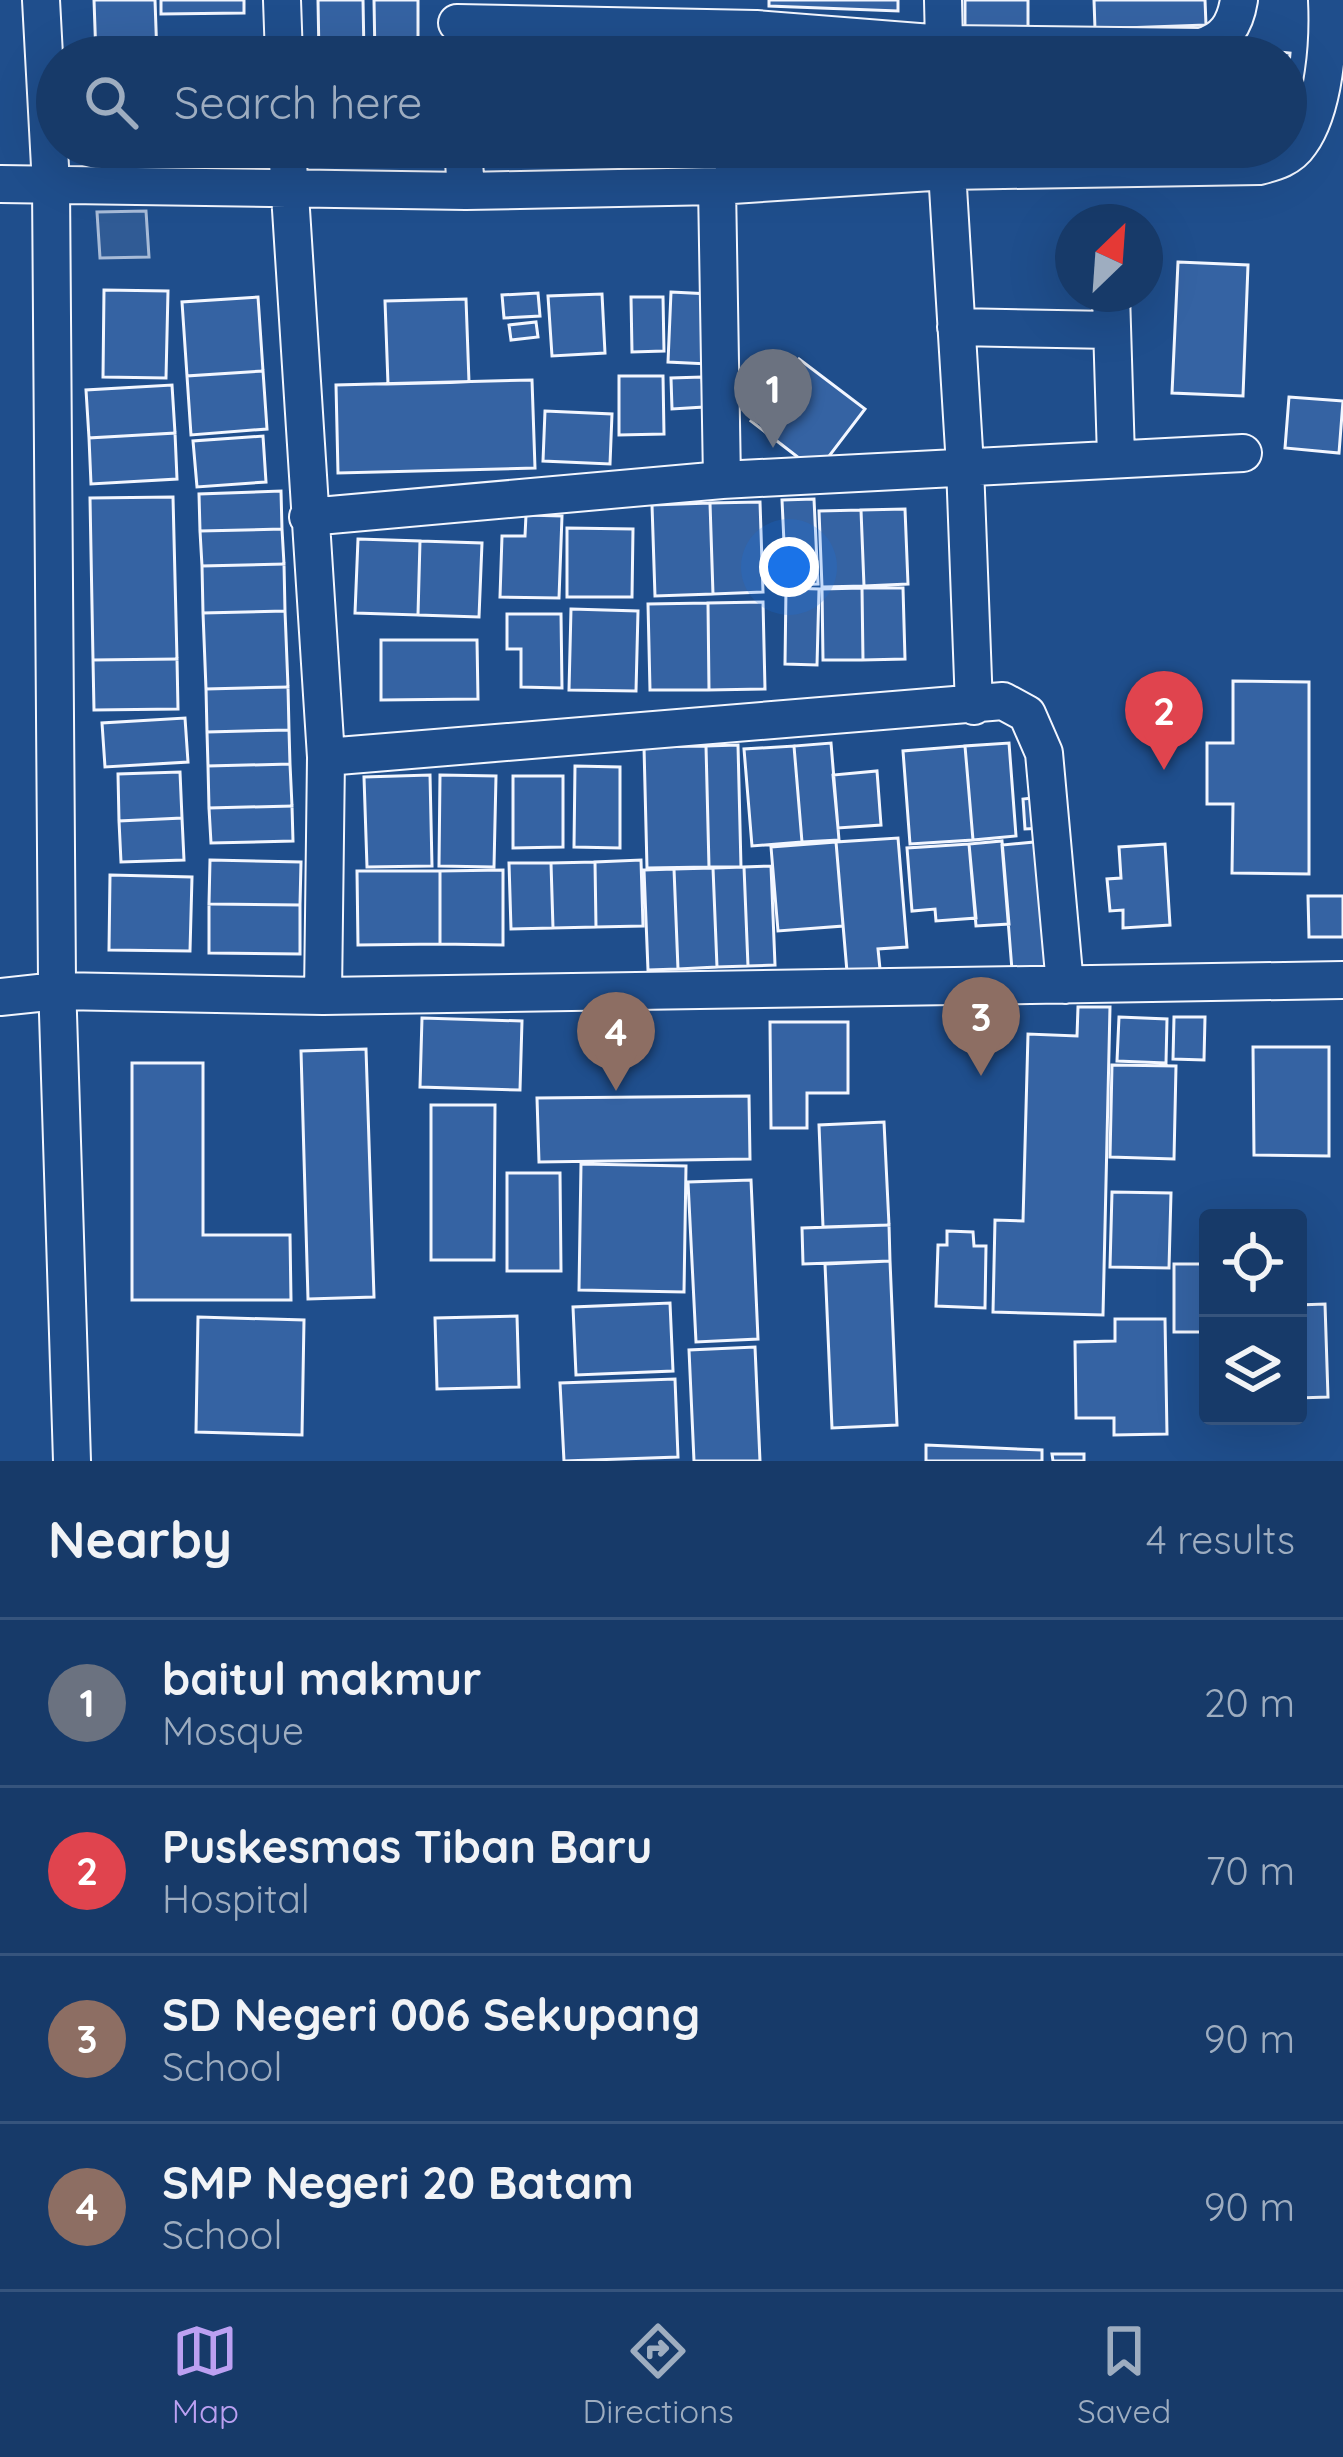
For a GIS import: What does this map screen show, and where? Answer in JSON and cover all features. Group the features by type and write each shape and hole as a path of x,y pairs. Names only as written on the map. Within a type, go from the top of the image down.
{"street":[{"path":"41,0 43,36"},
{"path":"282,0 283,36"},
{"path":"943,0 944,36"},
{"path":"1224,36 1239,0"},
{"path":"1307,128 1329,42 1327,0"},
{"path":"458,27 586,12 756,15 892,36"},
{"path":"50,168 57,991 72,1461"},
{"path":"288,168 326,757 323,996"},
{"path":"465,168 466,191"},
{"path":"0,184 466,191 717,186 947,171 1134,168"},
{"path":"947,171 974,706"},
{"path":"717,186 722,480"},
{"path":"956,327 1112,312 1116,457"},
{"path":"308,517 722,480 1243,453"},
{"path":"326,757 1003,701 1028,714 1044,753 1064,985"},
{"path":"0,997 57,991 323,996 1343,980"}],"shaded area":[{"path":"146,211 149,257 100,258 97,212"}],"building":[{"path":"94,0 155,0 156,36 95,36"},
{"path":"161,0 244,0 244,13 161,14"},
{"path":"318,0 363,0 364,36 319,36"},
{"path":"374,0 418,0 418,36 375,36"},
{"path":"769,0 898,0 898,11 769,6"},
{"path":"965,0 1028,0 1028,30 965,29"},
{"path":"1094,0 1205,0 1206,25 1095,29"},
{"path":"1178,262 1248,265 1243,396 1172,393"},
{"path":"104,290 168,291 166,378 103,377"},
{"path":"671,292 710,294 708,364 668,362"},
{"path":"538,293 540,316 504,318 502,295"},
{"path":"602,294 605,353 552,356 548,296"},
{"path":"258,297 263,371 187,376 182,302"},
{"path":"631,297 663,297 664,351 632,352"},
{"path":"466,299 469,382 388,384 385,301"},
{"path":"536,322 538,337 511,340 509,325"},
{"path":"799,359 865,409 817,472 751,421"},
{"path":"263,371 267,429 191,435 187,376"},
{"path":"619,376 663,376 664,434 619,435"},
{"path":"702,377 704,407 672,409 671,378"},
{"path":"532,380 535,468 338,473 336,385"},
{"path":"172,385 175,433 89,438 86,390"},
{"path":"1289,397 1343,401 1339,453 1285,448"},
{"path":"545,411 612,414 610,464 543,461"},
{"path":"175,433 177,479 91,484 89,438"},
{"path":"263,436 266,482 197,487 193,441"},
{"path":"281,491 282,529 200,531 199,494"},
{"path":"173,497 177,659 93,660 90,498"},
{"path":"814,499 818,584 786,585 782,500"},
{"path":"760,502 763,592 713,594 710,503"},
{"path":"710,503 713,594 655,596 652,505"},
{"path":"905,509 908,584 864,586 861,510"},
{"path":"861,510 864,586 822,587 819,511"},
{"path":"526,515 562,516 559,598 500,597 502,536 525,536"},
{"path":"567,528 633,529 632,597 567,597"},
{"path":"282,529 284,564 202,566 200,531"},
{"path":"358,539 420,541 418,615 355,613"},
{"path":"420,541 482,543 479,617 418,615"},
{"path":"284,564 285,611 203,613 202,566"},
{"path":"786,588 819,589 817,665 785,664"},
{"path":"862,588 903,588 905,659 863,660"},
{"path":"862,588 863,660 823,660 822,589"},
{"path":"763,602 765,689 709,690 708,603"},
{"path":"708,603 709,690 650,690 648,604"},
{"path":"571,609 638,611 636,691 569,690"},
{"path":"285,611 288,687 206,689 203,613"},
{"path":"507,614 561,614 562,688 521,687 521,649 507,649"},
{"path":"381,640 477,640 478,699 381,700"},
{"path":"177,659 178,709 94,710 93,660"},
{"path":"1233,681 1309,682 1309,874 1232,873 1233,804 1207,804 1207,743 1233,743"},
{"path":"288,687 289,730 207,732 206,689"},
{"path":"185,718 188,762 105,767 102,723"},
{"path":"289,730 290,764 208,766 207,732"},
{"path":"831,743 839,840 802,842 794,746"},
{"path":"1009,743 1016,836 973,840 965,746"},
{"path":"738,745 741,867 709,867 706,746"},
{"path":"706,746 709,867 647,868 644,747"},
{"path":"794,746 802,842 752,846 744,749"},
{"path":"965,746 973,840 910,844 903,751"},
{"path":"290,764 292,806 209,808 208,766"},
{"path":"575,766 620,767 620,848 574,847"},
{"path":"877,771 881,825 838,828 833,775"},
{"path":"180,772 182,818 119,821 118,774"},
{"path":"430,775 432,866 367,867 364,777"},
{"path":"440,775 496,776 494,867 439,866"},
{"path":"513,776 563,776 563,847 513,848"},
{"path":"1042,797 1045,828 1025,829 1023,799"},
{"path":"292,806 293,841 211,843 209,808"},
{"path":"182,818 184,860 121,862 119,821"},
{"path":"898,838 907,947 878,949 880,969 847,972 836,842"},
{"path":"1002,841 1009,924 976,926 969,844"},
{"path":"1045,841 1055,967 1012,970 1002,845"},
{"path":"836,842 843,926 778,931 771,847"},
{"path":"969,844 976,918 936,921 935,909 912,911 907,848"},
{"path":"1165,844 1170,925 1123,928 1123,910 1110,911 1107,879 1121,878 1119,847"},
{"path":"210,860 301,862 300,905 209,904"},
{"path":"641,860 643,926 596,927 595,862"},
{"path":"595,862 596,927 553,928 551,863"},
{"path":"509,863 551,863 553,928 511,929"},
{"path":"771,866 775,965 748,966 744,867"},
{"path":"744,867 748,966 717,967 713,868"},
{"path":"713,868 717,967 678,969 674,869"},
{"path":"674,869 678,969 648,970 644,870"},
{"path":"503,870 503,945 440,944 440,871"},
{"path":"357,871 440,871 440,944 358,945"},
{"path":"110,875 192,877 190,951 109,950"},
{"path":"1308,896 1343,896 1343,937 1309,937"},
{"path":"209,904 300,905 300,954 209,953"},
{"path":"1078,1007 1110,1007 1103,1315 993,1312 995,1220 1023,1221 1028,1034 1077,1036"},
{"path":"1119,1017 1167,1019 1166,1063 1117,1061"},
{"path":"1174,1017 1205,1017 1204,1060 1173,1059"},
{"path":"422,1018 522,1021 520,1090 420,1087"},
{"path":"770,1022 848,1022 848,1093 807,1093 807,1128 771,1128"},
{"path":"1253,1047 1329,1047 1329,1156 1254,1155"},
{"path":"366,1049 374,1297 308,1299 301,1051"},
{"path":"132,1063 203,1063 203,1235 290,1235 291,1300 132,1300"},
{"path":"1112,1065 1176,1066 1174,1159 1110,1157"},
{"path":"749,1096 750,1159 539,1162 537,1098"},
{"path":"431,1105 495,1105 494,1260 431,1260"},
{"path":"884,1122 889,1225 823,1227 819,1125"},
{"path":"581,1164 686,1166 684,1292 579,1290"},
{"path":"507,1173 560,1173 561,1271 507,1271"},
{"path":"751,1180 758,1339 696,1342 688,1182"},
{"path":"1112,1192 1171,1193 1169,1268 1110,1267"},
{"path":"889,1225 890,1261 803,1264 802,1228"},
{"path":"947,1231 973,1232 974,1246 986,1246 985,1308 936,1306 938,1245 947,1245"},
{"path":"890,1261 897,1425 832,1428 825,1264"},
{"path":"1174,1264 1199,1264 1199,1332 1174,1332"},
{"path":"670,1303 673,1371 576,1375 573,1307"},
{"path":"1325,1304 1328,1397 1307,1398 1307,1305"},
{"path":"517,1316 519,1387 437,1389 435,1318"},
{"path":"198,1317 304,1320 302,1435 196,1432"},
{"path":"1115,1319 1165,1319 1167,1434 1114,1435 1114,1418 1076,1418 1075,1342 1115,1341"},
{"path":"755,1347 760,1461 694,1461 689,1350"},
{"path":"675,1379 678,1457 564,1461 560,1383"},
{"path":"926,1445 1042,1450 1042,1461 926,1461"},
{"path":"1052,1454 1084,1454 1084,1461 1053,1461"}],"place":[{"name":"baitul makmur","path":"773,448"},
{"name":"Puskesmas Tiban Baru","path":"1164,770"},
{"name":"SD Negeri 006 Sekupang","path":"981,1076"},
{"name":"SMP Negeri 20 Batam","path":"616,1091"}]}
